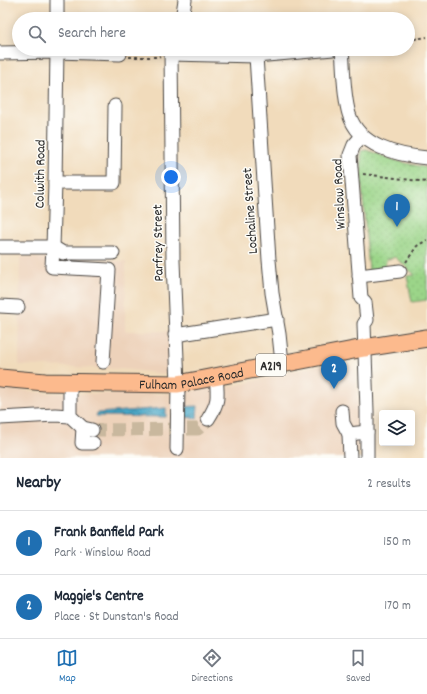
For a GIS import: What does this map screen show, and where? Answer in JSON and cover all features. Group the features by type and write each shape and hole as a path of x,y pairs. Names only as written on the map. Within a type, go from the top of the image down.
{"main road":[{"name":"Fulham Palace Road","path":"0,378 45,382 178,384 282,363 427,338"}],"street":[{"path":"57,0 57,12"},
{"path":"183,12 185,0"},
{"path":"0,53 12,52"},
{"name":"Colwith Road","path":"57,56 52,267 109,270 103,362"},
{"name":"Parfrey Street","path":"171,56 175,334 178,384 177,449"},
{"name":"Lochaline Street","path":"256,56 268,260 282,363"},
{"path":"343,56 348,113 362,136 375,145 390,151 407,156 427,158"},
{"path":"55,183 114,183 115,106"},
{"name":"Winslow Road","path":"362,136 354,145 350,155 361,298 365,302 367,320 364,324 367,458"},
{"path":"0,247 53,247 63,252 113,253"},
{"path":"359,276 400,271"},
{"path":"0,306 18,307"},
{"path":"175,334 277,319"},
{"path":"208,419 218,398 216,376"},
{"path":"70,382 70,416"},
{"path":"342,411 343,423 349,434 350,458"},
{"path":"0,418 70,416 89,433"},
{"path":"349,434 367,432"}],"path":[{"path":"415,39 427,37"},
{"path":"122,56 160,56"},
{"path":"352,174 388,176 427,182"},
{"path":"400,271 417,246 427,240"}],"shaded area":[{"path":"20,257 126,261 125,331 172,331 171,370 164,374 125,369 19,365"},
{"path":"349,365 355,370 358,407 358,458 0,458 0,388 47,393 159,394 234,386 315,366"}],"green space":[{"path":"366,150 397,161 427,168 427,300 412,302 407,276 415,275 395,257 386,260 385,270 369,271 362,186 361,151"}],"water":[{"path":"198,406 197,418 179,417 179,407"},
{"path":"166,408 166,417 96,416 97,413"}],"tunnel":[{"path":"92,430 198,429 208,419"}],"place":[{"name":"Frank Banfield Park","path":"397,227"},
{"name":"Maggie's Centre","path":"334,389"}]}
